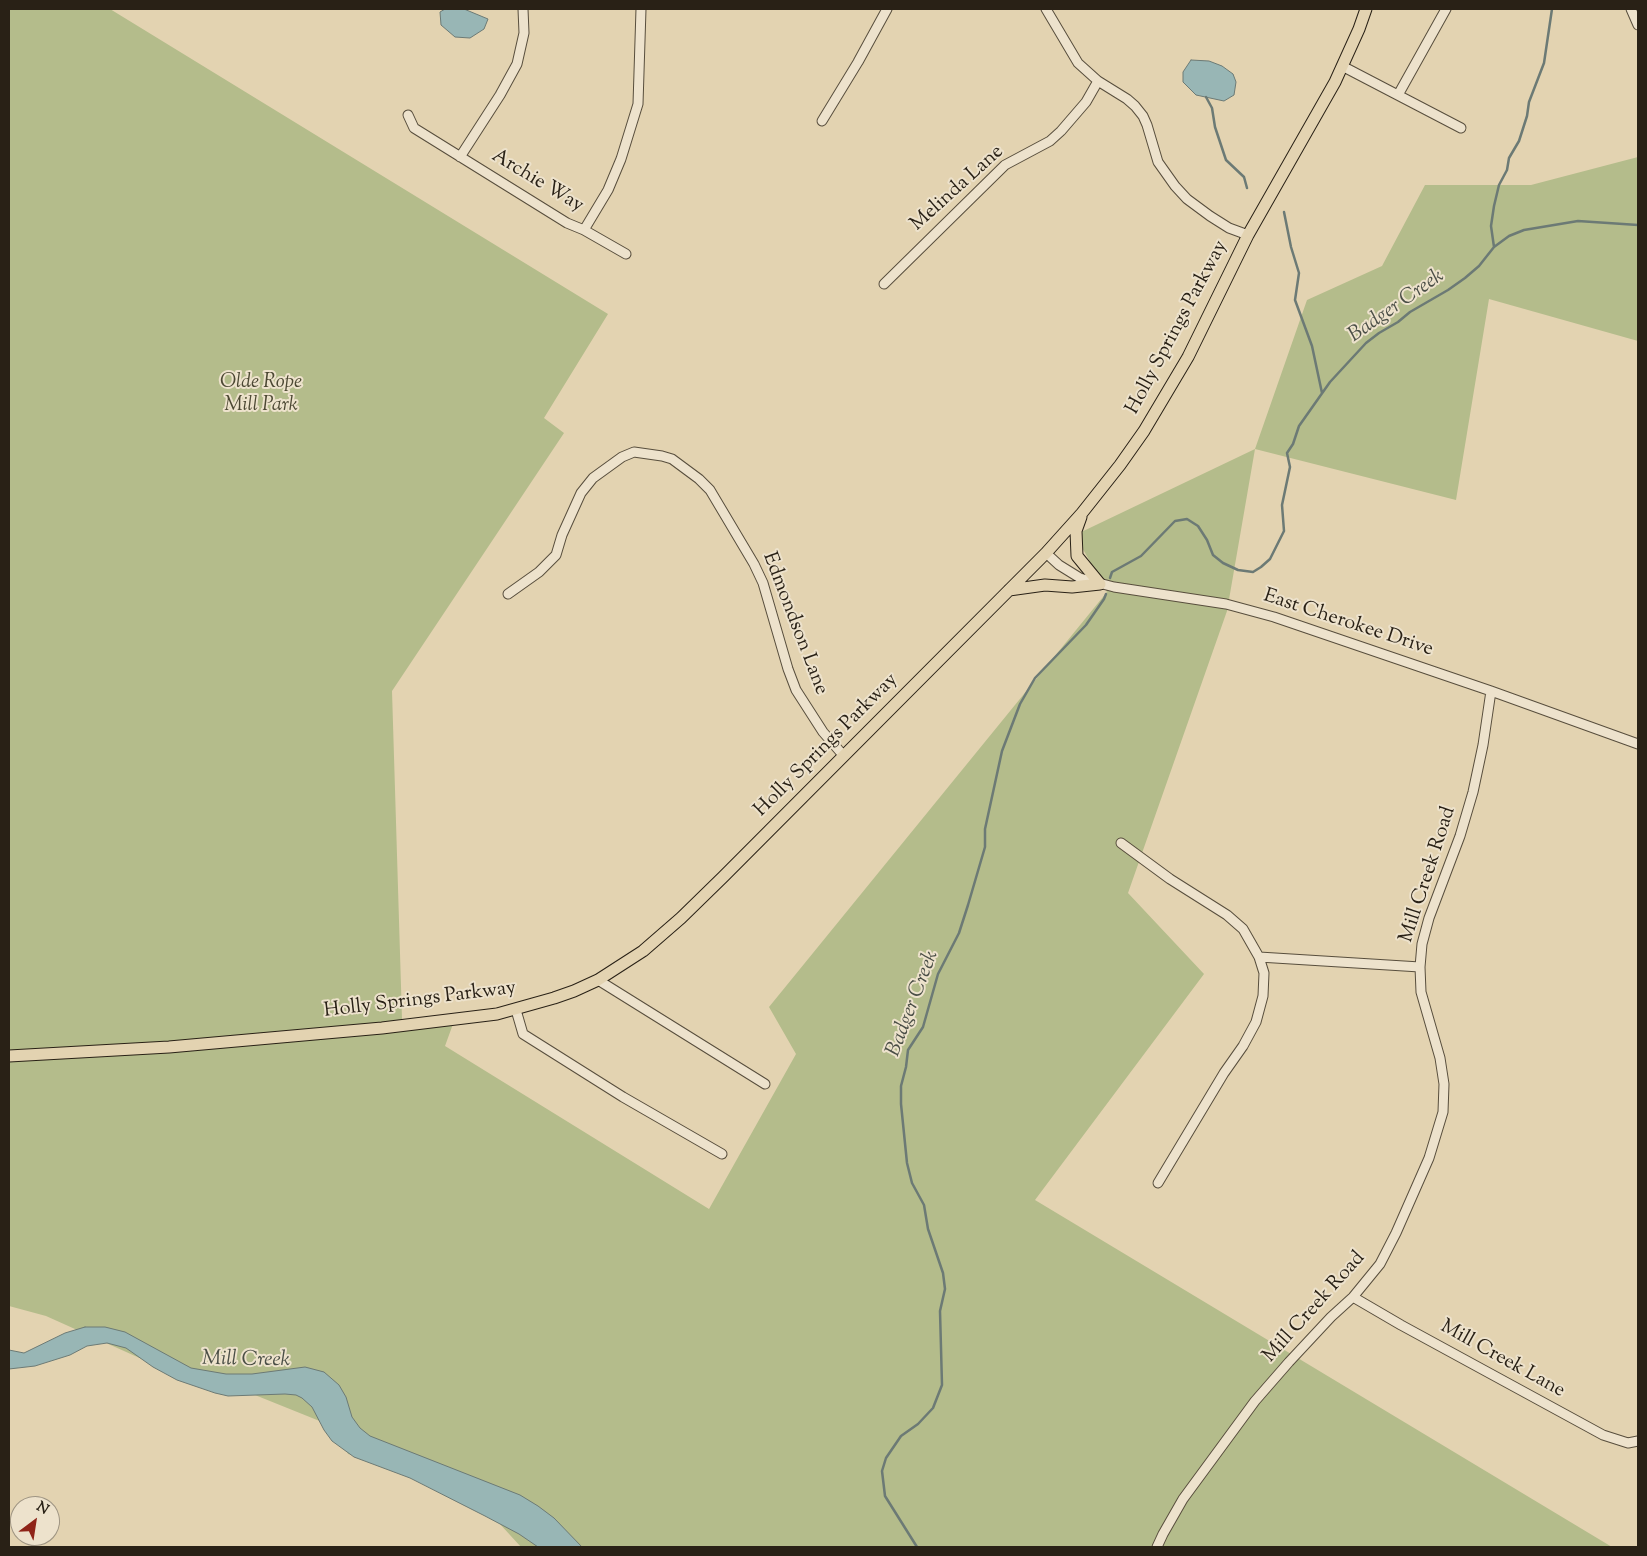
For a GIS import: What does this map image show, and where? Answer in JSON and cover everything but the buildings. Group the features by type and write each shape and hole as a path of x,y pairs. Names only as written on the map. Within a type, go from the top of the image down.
{"main road":[{"name":"Holly Springs Parkway","path":"9,1056 159,1047 382,1028 497,1014 554,998 598,980 643,951 668,930 723,877 1046,553 1082,513 1134,447 1169,391 1204,328 1248,234 1335,82 1366,9"},
{"path":"1082,513 1076,532 1078,556 1100,584"},
{"path":"1009,590 1045,585 1072,587 1100,584"}],"street":[{"path":"460,156 500,95 517,64 524,33 523,9"},
{"name":"Archie Way","path":"408,115 414,128 567,223 584,230 608,190 621,159 638,104 641,9"},
{"path":"822,121 858,62 887,9"},
{"path":"1047,9 1078,63 1098,81 1127,99 1143,116 1158,162 1181,192 1210,216 1229,228 1248,234"},
{"path":"1398,96 1446,9"},
{"path":"1631,9 1638,25"},
{"path":"1342,66 1461,128"},
{"name":"Melinda Lane","path":"884,284 1005,165 1050,142 1086,102 1098,81"},
{"path":"584,230 626,254"},
{"name":"Edmondson Lane","path":"508,594 539,572 556,555 562,535 581,492 594,478 622,457 634,452 672,459 699,479 710,490 754,564 763,583 796,690 823,732 843,755"},
{"name":"East Cherokee Drive","path":"1046,553 1070,573 1080,578 1100,584 1226,604 1274,617 1491,690 1638,744"},
{"name":"Mill Creek Road","path":"1157,1547 1183,1499 1256,1401 1289,1362 1331,1317 1353,1297 1380,1264 1396,1233 1429,1158 1443,1112 1444,1084 1440,1058 1421,992 1420,967 1422,944 1429,918 1460,836 1473,792 1491,690"},
{"path":"1120,843 1170,879 1227,915 1243,929 1259,957 1264,973 1263,996 1256,1022 1158,1183"},
{"path":"1259,957 1420,967"},
{"path":"598,980 765,1084"},
{"path":"516,1010 523,1034 623,1097 722,1154"},
{"name":"Mill Creek Lane","path":"1353,1297 1603,1435 1628,1443 1638,1440"}],"green space":[{"name":"Olde Rope Mill Park","path":"9,9 110,9 608,314 544,418 564,433 392,691 402,1019 416,1027 453,1024 445,1046 709,1209 796,1054 769,1007 1107,592 1075,535 1255,449 1227,611 1128,893 1204,974 1035,1200 1612,1547 521,1547 455,1475 348,1454 337,1428 245,1391 222,1395 46,1316 9,1306"},
{"path":"1638,157 1638,341 1489,299 1456,500 1255,449 1307,300 1382,266 1425,185 1531,185"}],"water":[{"path":"445,9 464,9 488,19 484,29 470,38 455,37 441,25 440,12"},
{"path":"1191,60 1209,61 1222,66 1233,74 1236,82 1234,95 1224,101 1196,95 1183,82 1183,72"},
{"path":"85,1327 105,1327 125,1332 191,1368 226,1374 252,1374 305,1367 324,1372 339,1385 346,1397 352,1417 360,1428 370,1436 520,1495 554,1518 582,1547 538,1547 519,1534 410,1478 354,1457 332,1441 312,1407 296,1395 228,1396 215,1393 177,1380 153,1367 126,1348 107,1343 87,1346 70,1355 35,1366 9,1369 9,1350 24,1353 65,1333"}],"waterway":[{"path":"1494,247 1491,226 1499,185 1507,170 1509,158 1519,141 1527,116 1529,102 1544,63 1552,9"},
{"path":"1206,97 1212,108 1215,127 1226,160 1244,177 1247,188"},
{"path":"1284,212 1291,247 1299,273 1295,300 1312,346 1322,393"},
{"name":"Badger Creek","path":"1110,578 1112,572 1141,556 1175,521 1187,519 1198,526 1207,540 1213,555 1223,563 1238,570 1253,572 1261,567 1270,559 1284,531 1282,505 1290,467 1287,453 1293,444 1299,426 1330,382 1366,343 1410,312 1465,278 1479,266 1494,247 1509,236 1524,230 1578,221 1638,225"},
{"name":"Badger Creek","path":"917,1547 885,1496 882,1471 886,1458 901,1436 918,1424 933,1408 942,1385 940,1311 945,1289 943,1273 928,1229 924,1205 912,1183 907,1163 901,1086 908,1050 923,1027 938,974 959,933 985,847 985,829 1002,751 1020,704 1035,678 1086,625 1106,594"}],"water label":[{"name":"Mill Creek","path":"246,1361"}]}
